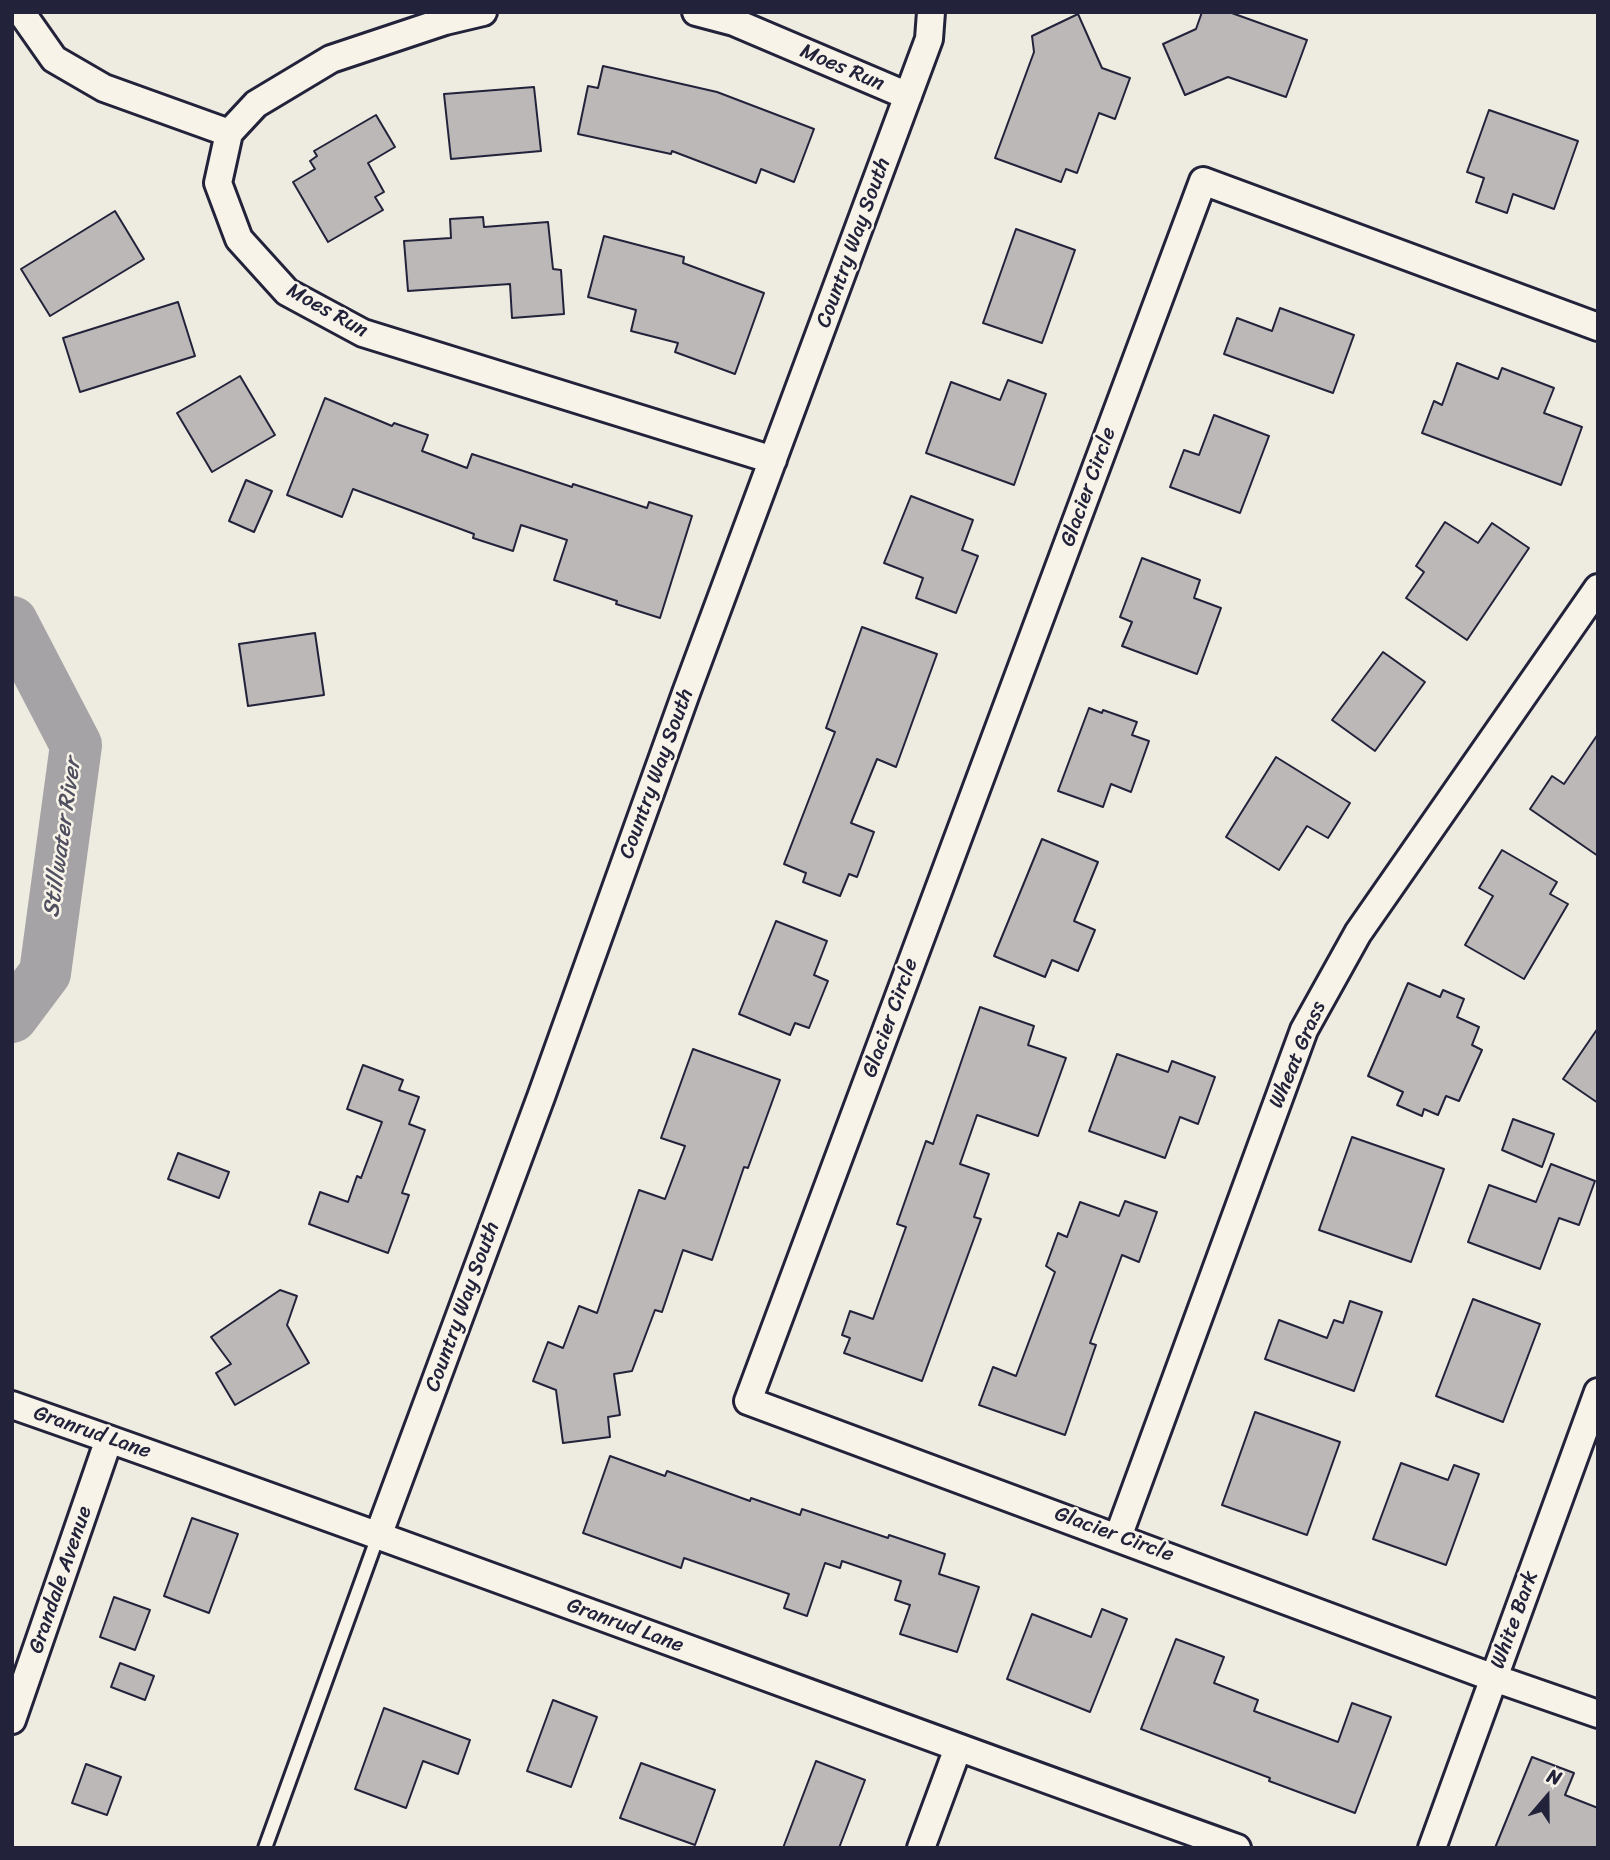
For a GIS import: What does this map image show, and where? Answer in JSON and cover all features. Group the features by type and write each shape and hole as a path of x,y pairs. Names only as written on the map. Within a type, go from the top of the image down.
{"street":[{"path":"21,12 54,59 104,88 229,134"},
{"name":"Moes Run","path":"483,12 445,21 331,59 256,104 229,134 218,183 239,239 287,292 363,333 773,460"},
{"name":"Moes Run","path":"696,12 733,22 908,96"},
{"name":"Country Way South","path":"378,1536 686,693 929,39 931,12"},
{"name":"Glacier Circle","path":"1598,327 1203,181 748,1401 1494,1678 1598,1714"},
{"name":"Wheat Grass","path":"1118,1537 1304,1030 1358,933 1598,588"},
{"name":"White Bark","path":"1432,1848 1598,1392"},
{"name":"Granrud Lane","path":"12,1405 1237,1848"},
{"name":"Grandale Avenue","path":"12,1720 109,1439"},
{"path":"921,1848 958,1748"}],"lane":[{"path":"265,1848 378,1536"}],"building":[{"path":"1202,12 1229,12 1307,40 1286,97 1228,77 1185,95 1163,44 1196,29"},
{"path":"1078,14 1102,68 1130,78 1115,119 1099,113 1077,173 1066,169 1061,182 995,158 1034,52 1032,36"},
{"path":"603,66 717,92 814,129 794,182 761,169 756,183 672,151 671,154 578,134 588,86 598,88"},
{"path":"534,87 541,151 451,159 444,94"},
{"path":"1489,110 1578,141 1554,209 1513,194 1507,213 1476,202 1484,178 1467,172"},
{"path":"376,115 395,147 368,163 384,192 375,197 383,210 328,242 293,182 315,169 310,161 317,156 314,151"},
{"path":"115,211 144,259 50,316 21,269"},
{"path":"483,217 484,227 548,222 553,269 561,270 564,314 512,318 510,284 408,291 404,241 451,238 450,219"},
{"path":"1016,229 1075,250 1042,343 983,323"},
{"path":"604,236 684,257 683,263 764,293 735,374 675,352 678,343 631,331 636,310 588,297"},
{"path":"178,302 195,356 80,392 63,338"},
{"path":"1280,308 1354,335 1333,393 1224,354 1237,318 1272,331"},
{"path":"1457,363 1498,379 1502,368 1554,388 1544,413 1582,427 1561,485 1422,433 1434,401 1442,405"},
{"path":"240,376 275,435 212,472 177,413"},
{"path":"1008,380 1046,394 1014,485 926,453 951,382 1000,400"},
{"path":"325,398 392,426 394,423 428,435 422,451 467,468 472,454 572,487 573,484 647,508 649,502 692,516 660,618 554,580 567,540 521,525 513,551 473,538 474,534 353,489 342,517 287,495"},
{"path":"1214,415 1269,436 1240,513 1170,487 1184,450 1199,455"},
{"path":"246,480 272,491 254,532 229,521"},
{"path":"911,496 973,520 962,550 978,556 956,613 916,598 923,578 884,563"},
{"path":"1445,522 1478,543 1492,523 1529,548 1467,640 1406,598 1424,572 1416,566"},
{"path":"1142,558 1200,580 1194,598 1221,608 1197,674 1122,646 1132,622 1120,617"},
{"path":"862,627 937,654 896,767 877,759 851,823 874,832 857,877 849,874 840,896 803,882 806,873 784,864 835,732 826,728"},
{"path":"315,633 324,695 248,706 239,644"},
{"path":"1383,652 1425,682 1375,751 1332,720"},
{"path":"1089,708 1137,722 1132,735 1149,741 1131,792 1111,784 1103,807 1058,791"},
{"path":"1598,734 1598,856 1530,809 1552,776 1564,784"},
{"path":"1276,757 1350,803 1328,838 1307,826 1279,870 1226,837"},
{"path":"1042,839 1098,862 1074,921 1095,930 1078,971 1052,960 1045,977 994,956"},
{"path":"1502,850 1557,882 1550,894 1568,904 1524,979 1465,945 1493,896 1479,888"},
{"path":"776,921 827,941 814,975 828,981 809,1028 795,1023 790,1035 739,1014"},
{"path":"1408,983 1440,997 1443,990 1464,999 1457,1017 1479,1027 1472,1045 1482,1050 1459,1101 1446,1096 1438,1115 1424,1109 1422,1116 1397,1105 1403,1092 1368,1076"},
{"path":"980,1007 1034,1026 1028,1045 1066,1058 1038,1136 977,1115 960,1164 989,1174 974,1217 981,1219 922,1381 844,1353 850,1338 842,1335 850,1311 873,1319 906,1227 897,1224 926,1141 933,1144"},
{"path":"1598,1028 1598,1103 1563,1079"},
{"path":"693,1049 780,1080 748,1168 744,1167 712,1260 683,1250 662,1312 655,1310 632,1371 614,1374 620,1415 608,1417 610,1437 563,1443 556,1390 533,1381 548,1342 563,1348 579,1306 597,1313 639,1190 665,1199 685,1146 661,1138"},
{"path":"1117,1054 1168,1072 1172,1061 1215,1077 1198,1124 1180,1117 1165,1158 1089,1131"},
{"path":"363,1065 403,1080 399,1090 419,1097 409,1124 425,1130 402,1193 409,1195 388,1253 309,1224 320,1192 348,1202 357,1176 361,1178 382,1122 347,1109"},
{"path":"1513,1119 1554,1134 1542,1167 1502,1150"},
{"path":"1352,1137 1444,1169 1411,1262 1319,1230"},
{"path":"178,1153 229,1172 219,1198 168,1179"},
{"path":"1551,1164 1595,1181 1579,1225 1559,1218 1540,1269 1468,1242 1489,1185 1536,1202"},
{"path":"1125,1201 1157,1212 1139,1262 1122,1255 1090,1343 1096,1345 1065,1435 979,1405 993,1367 1016,1376 1055,1272 1046,1266 1058,1233 1067,1237 1080,1202 1119,1216"},
{"path":"280,1290 297,1296 287,1325 309,1363 235,1405 216,1373 231,1364 211,1337"},
{"path":"1473,1299 1540,1324 1503,1422 1436,1396"},
{"path":"1350,1301 1382,1312 1354,1391 1265,1359 1279,1320 1327,1338 1334,1320 1343,1323"},
{"path":"1255,1412 1340,1442 1307,1535 1222,1505"},
{"path":"610,1456 665,1476 667,1471 750,1501 751,1498 800,1515 802,1509 945,1554 939,1574 979,1587 957,1652 900,1634 910,1605 895,1600 901,1581 842,1561 840,1568 825,1563 807,1616 784,1608 789,1594 684,1558 681,1568 583,1533"},
{"path":"1401,1463 1448,1480 1454,1465 1479,1474 1446,1565 1373,1539"},
{"path":"192,1518 238,1534 209,1613 164,1596"},
{"path":"114,1597 150,1610 135,1650 100,1637"},
{"path":"1102,1609 1127,1619 1090,1712 1007,1679 1032,1614 1091,1637"},
{"path":"1176,1639 1224,1657 1214,1683 1258,1700 1254,1711 1338,1742 1352,1703 1391,1717 1355,1813 1141,1729"},
{"path":"120,1663 154,1676 145,1700 111,1687"},
{"path":"553,1700 597,1717 571,1787 527,1771"},
{"path":"384,1708 470,1740 458,1774 423,1761 406,1808 355,1789"},
{"path":"1532,1757 1574,1773 1565,1795 1598,1808 1598,1848 1495,1848"},
{"path":"816,1761 865,1780 839,1848 783,1848"},
{"path":"641,1763 715,1790 695,1845 620,1818"},
{"path":"86,1764 121,1777 107,1815 72,1803"}],"waterway":[{"name":"Stillwater River","path":"12,622 76,745 45,973 12,1017"}]}
